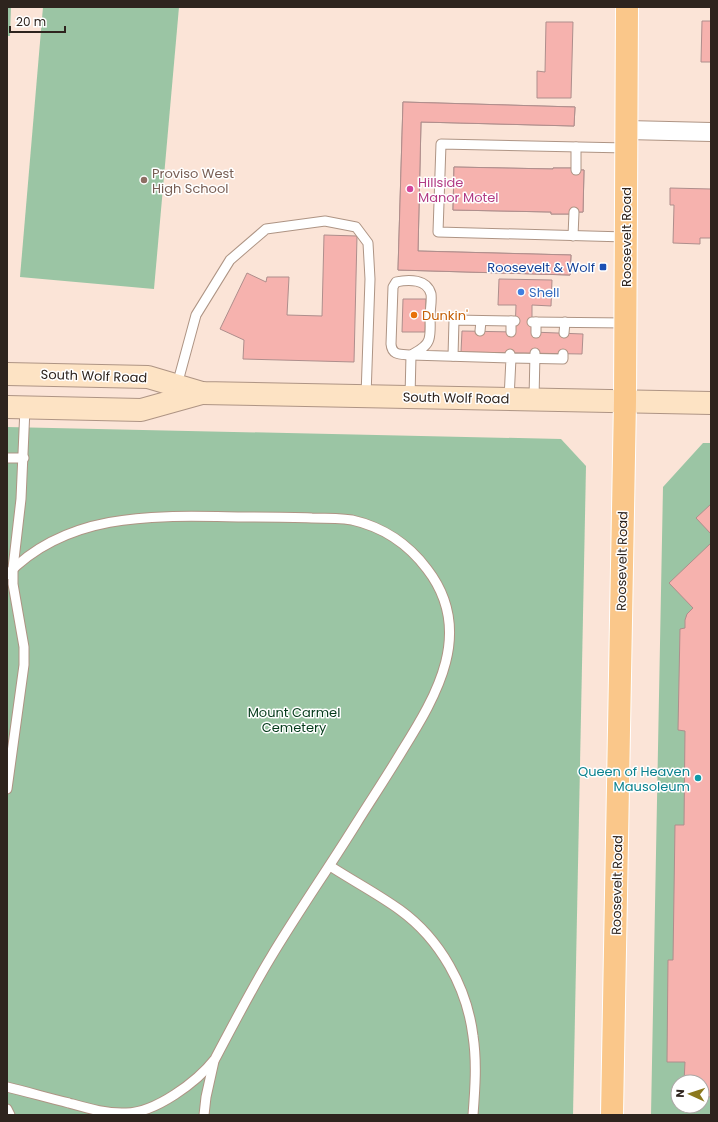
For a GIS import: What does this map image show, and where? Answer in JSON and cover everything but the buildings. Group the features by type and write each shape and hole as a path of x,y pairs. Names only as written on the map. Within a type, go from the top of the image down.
{"main road":[{"name":"Roosevelt Road","path":"612,1115 625,401 627,7"},
{"name":"South Wolf Road","path":"7,374 148,377 202,393 711,403"},
{"name":"South Wolf Road","path":"16,407 141,410 202,393"}],"street":[{"path":"627,139 711,132"}],"lane":[{"path":"626,237 438,232 440,144 576,147 627,139"},
{"path":"576,147 576,170"},
{"path":"573,236 574,212"},
{"path":"177,386 196,315 230,260 266,229 324,221 356,227 368,243 370,279 366,396"},
{"path":"411,355 423,348 429,339 431,295 427,286 423,283 418,281 403,280 396,282 392,288 391,349 395,354 411,355 453,356 480,354 535,356 563,359 564,354"},
{"path":"453,356 454,320 513,321 511,332"},
{"path":"480,332 481,321"},
{"path":"536,333 534,322 626,323"},
{"path":"564,333 565,322"},
{"path":"410,397 411,355"},
{"path":"509,399 510,355"},
{"path":"534,399 535,356"},
{"path":"7,789 24,665 24,648 10,572 19,526 24,458 16,407"},
{"path":"7,458 24,458"},
{"path":"7,1087 94,1110 132,1114 142,1111 177,1093 206,1070 215,1059 272,954 330,866 412,734 436,692 448,657 450,642 450,626 447,608 441,591 432,576 411,550 384,532 353,520 304,517 174,516 118,520 79,530 44,546 27,556 10,572"},
{"path":"330,866 400,910 423,931 437,947 447,962 463,996 473,1035 475,1068 473,1115"},
{"path":"204,1115 206,1098 215,1059"},
{"path":"7,1109 10,1115"},
{"path":"93,1115 109,1112"}],"green space":[{"path":"7,7 11,7 10,36 7,36"},
{"path":"43,7 179,7 154,289 20,277"},
{"name":"Mount Carmel Cemetery","path":"7,427 561,439 586,466 573,1115 7,1115"},
{"path":"703,443 711,443 711,1115 651,1115 663,487"}],"place":[{"name":"Proviso West High School","path":"144,180"},
{"name":"Hillside Manor Motel","path":"410,189"},
{"name":"Roosevelt & Wolf","path":"603,267"},
{"name":"Shell","path":"521,292"},
{"name":"Dunkin'","path":"414,315"},
{"name":"Queen of Heaven Mausoleum","path":"698,778"}]}
